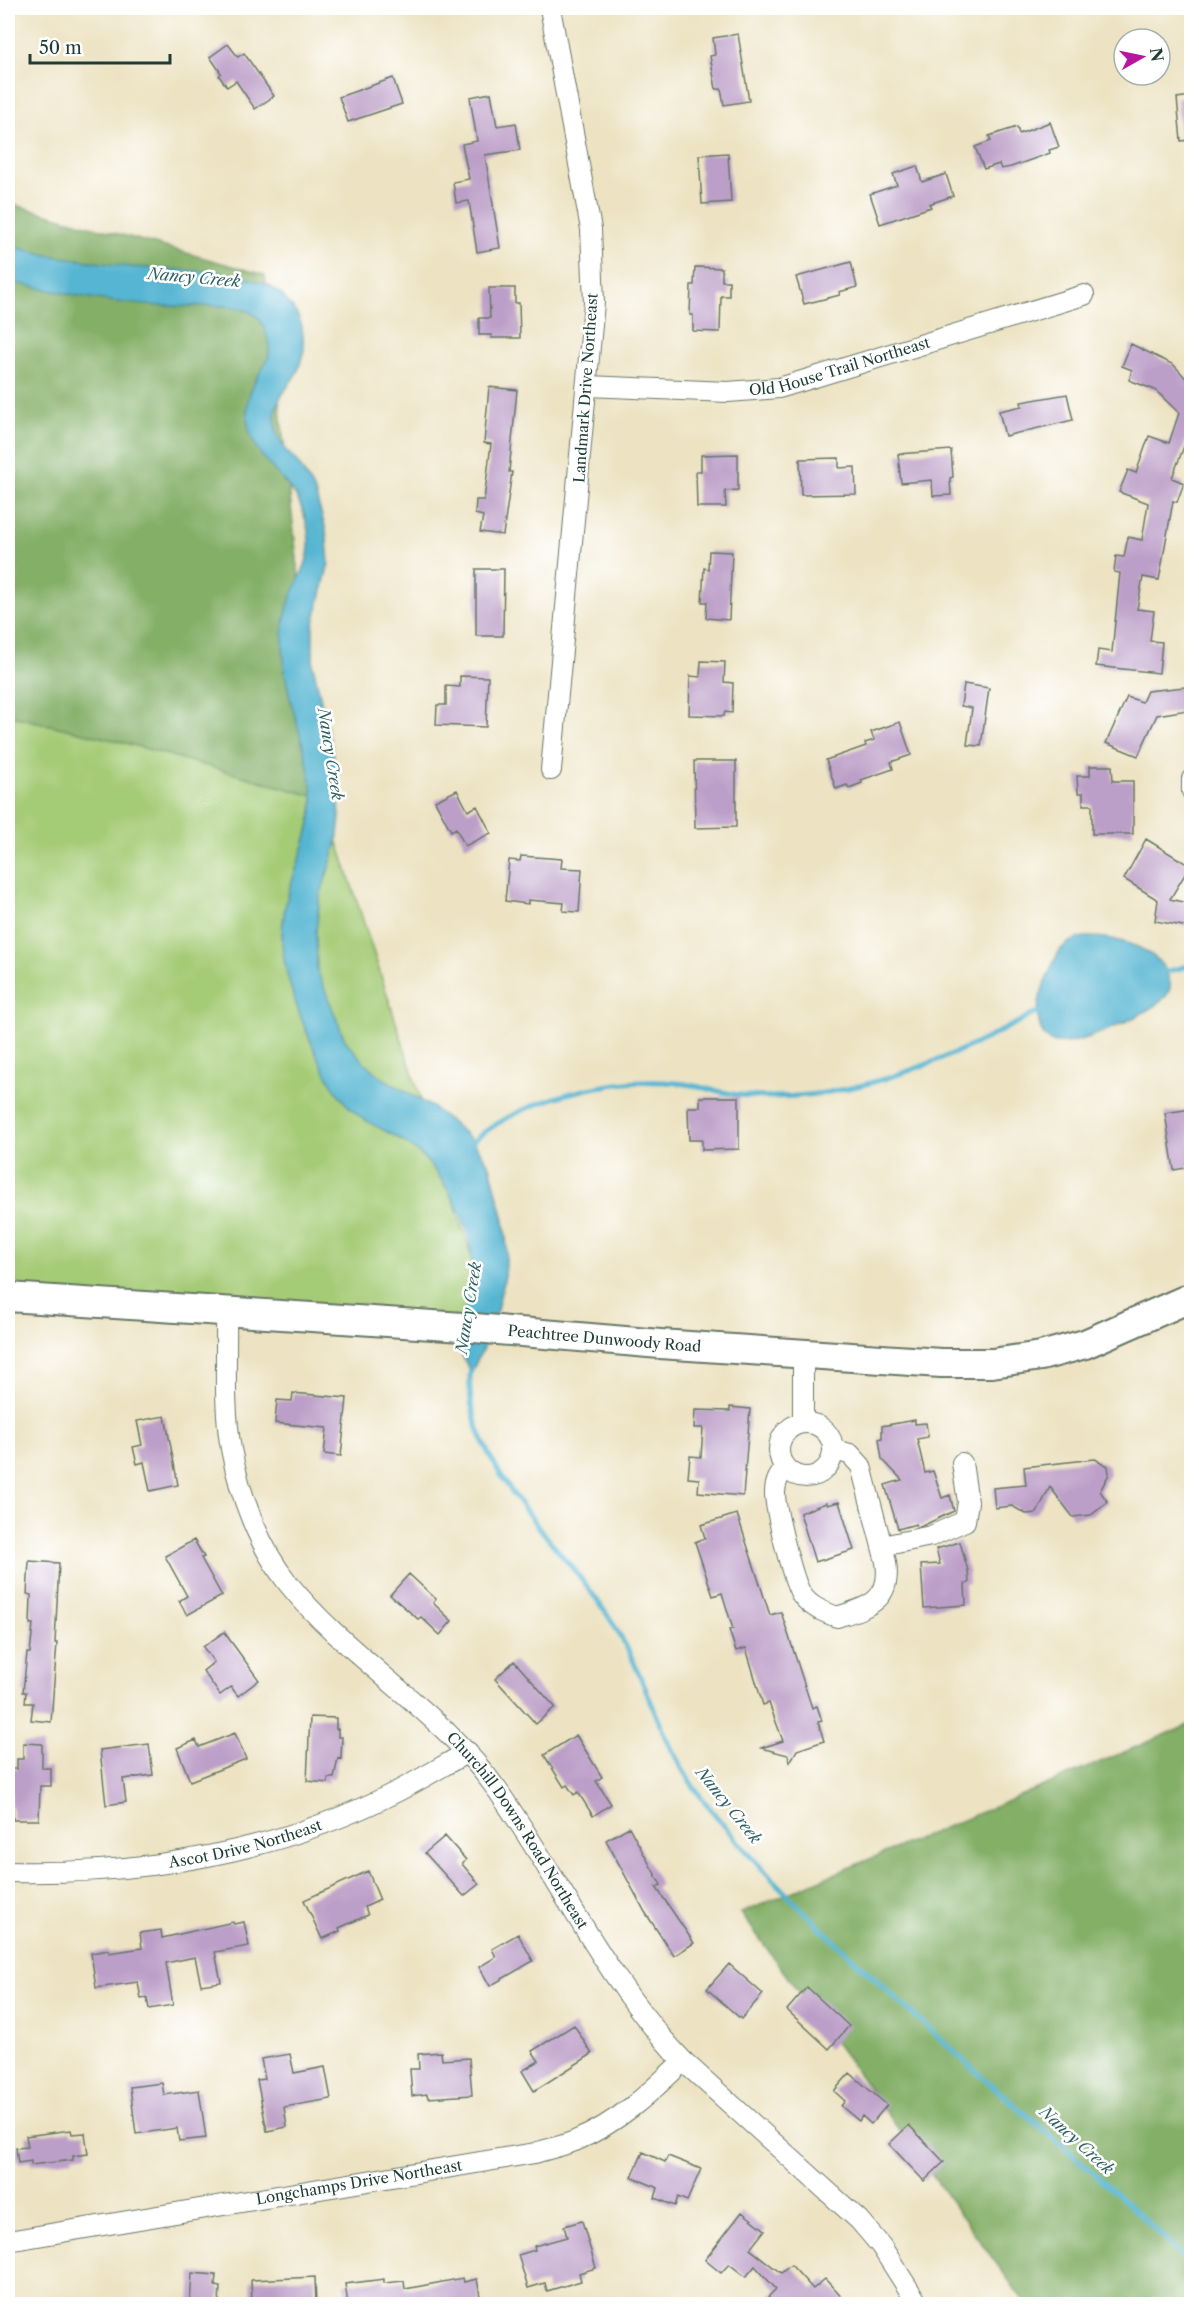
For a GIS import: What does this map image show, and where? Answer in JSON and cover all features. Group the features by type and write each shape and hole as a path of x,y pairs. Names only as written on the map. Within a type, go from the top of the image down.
{"main road":[{"name":"Peachtree Dunwoody Road","path":"8,1297 463,1327 941,1363 992,1363 1041,1356 1085,1344 1191,1297"}],"street":[{"name":"Landmark Drive Northeast","path":"550,8 591,230 594,303 551,771"},
{"name":"Old House Trail Northeast","path":"588,386 728,392 779,388 1084,295"},
{"path":"1191,779 1191,791"},
{"name":"Churchill Downs Road Northeast","path":"226,1312 227,1413 231,1448 243,1498 264,1545 286,1580 313,1612 438,1722 468,1752 498,1791 632,2001 658,2035 683,2061 859,2220 881,2246 918,2304"},
{"path":"802,1354 803,1422"},
{"path":"803,1422 816,1424 824,1429 832,1442 833,1449 829,1464 821,1473 800,1477 785,1468 779,1457 778,1446 782,1434 790,1426 803,1422"},
{"path":"785,1468 777,1477 775,1491 777,1510 795,1582 802,1595 811,1605 837,1617 864,1608 874,1602 882,1592 888,1578 882,1546 861,1466 850,1454 833,1449"},
{"path":"882,1546 932,1536 965,1521 968,1502 962,1463"},
{"name":"Ascot Drive Northeast","path":"8,1872 65,1873 134,1869 202,1858 268,1842 333,1820 396,1792 468,1752"},
{"name":"Longchamps Drive Northeast","path":"8,2241 535,2153 575,2141 612,2122 646,2097 683,2061"}],"green space":[{"path":"8,203 265,275 324,799 126,743 8,715"},
{"path":"8,715 126,743 324,799 495,1329 8,1299"},
{"path":"1191,1724 1191,2304 1026,2304 741,1913"}],"water":[{"path":"8,245 47,255 130,267 214,272 241,276 269,285 282,295 297,314 302,326 304,350 298,371 275,410 275,423 277,435 286,451 296,460 314,489 326,530 329,563 313,627 313,665 336,767 340,817 337,843 320,896 316,932 317,970 345,1040 363,1061 384,1079 432,1107 454,1124 473,1141 490,1166 504,1220 507,1248 505,1276 492,1330 471,1373 460,1347 472,1276 468,1237 459,1210 443,1183 423,1157 407,1144 361,1117 340,1096 309,1038 287,975 282,937 283,916 306,840 313,800 306,757 285,674 284,631 287,610 309,551 309,537 298,500 255,445 248,425 247,407 250,394 266,362 269,350 264,328 254,314 239,308 126,303 78,296 8,281"},
{"path":"1084,937 1123,942 1148,952 1166,971 1170,983 1169,990 1164,998 1154,1006 1113,1028 1069,1042 1050,1041 1043,1033 1038,1016 1041,994 1060,951 1069,943"}],"building":[{"path":"738,34 749,101 724,105 721,89 716,89 710,56 715,55 713,38"},
{"path":"228,44 238,57 244,53 274,96 255,109 236,81 227,87 210,57"},
{"path":"393,78 402,104 348,122 339,97"},
{"path":"491,93 497,126 516,123 520,150 485,155 500,248 477,252 469,201 456,203 453,182 469,179 462,144 477,141 470,97"},
{"path":"1191,96 1191,140 1181,141 1177,98"},
{"path":"1050,122 1059,147 1049,150 1050,153 1011,167 1001,169 999,164 984,169 975,147 991,141 989,136 1017,127 1019,134"},
{"path":"728,153 731,202 702,204 699,155"},
{"path":"917,166 922,182 946,174 953,196 929,204 931,207 880,224 870,194 897,185 893,174"},
{"path":"851,262 857,287 839,292 840,295 804,304 796,277"},
{"path":"695,267 722,268 722,281 729,281 729,296 721,296 720,332 693,331 693,315 690,315 691,285 694,285"},
{"path":"489,288 515,288 515,303 519,303 520,338 491,338 492,335 479,335 479,318 490,318"},
{"path":"1131,344 1174,365 1191,384 1191,434 1189,433 1172,478 1184,483 1177,502 1173,501 1159,580 1143,577 1137,609 1154,611 1150,641 1162,642 1159,673 1096,666 1098,650 1112,652 1120,573 1114,572 1116,556 1124,557 1128,537 1142,540 1148,503 1119,492 1128,470 1136,473 1149,436 1169,443 1179,413 1155,390 1129,380 1132,370 1122,366"},
{"path":"489,387 517,390 509,472 512,472 503,535 480,532 483,516 475,514 476,500 484,500 491,444 484,443"},
{"path":"1067,394 1073,420 1005,436 999,411 1022,406 1021,402"},
{"path":"951,450 953,477 950,478 951,495 933,496 932,480 901,483 898,454"},
{"path":"738,454 738,490 725,491 726,507 697,507 696,471 701,471 701,455"},
{"path":"839,458 839,468 855,467 856,494 801,495 800,459"},
{"path":"709,551 732,552 729,620 706,618 707,602 702,602 704,568 708,569"},
{"path":"476,569 504,569 503,636 476,636"},
{"path":"701,661 725,662 724,682 733,683 732,713 725,712 724,716 689,715 690,676 700,677"},
{"path":"460,676 488,677 486,727 436,725 437,705 446,705 446,686 460,687"},
{"path":"964,684 989,688 981,746 967,745 972,708 961,706"},
{"path":"1185,687 1188,710 1157,715 1138,756 1106,743 1127,697 1142,702 1147,691"},
{"path":"900,722 911,755 891,762 893,769 861,780 862,783 849,788 847,785 836,789 826,760 866,746 865,743 874,740 871,732"},
{"path":"694,761 736,761 736,827 695,828"},
{"path":"1090,766 1112,766 1113,781 1133,781 1133,834 1092,834 1092,805 1083,805 1083,793 1078,793 1077,776 1090,776"},
{"path":"457,790 468,811 477,806 491,833 465,846 456,828 451,831 435,801"},
{"path":"1146,839 1190,866 1170,899 1191,904 1189,927 1155,921 1158,900 1124,879"},
{"path":"521,856 562,859 561,868 582,869 579,912 563,911 564,903 528,900 528,904 505,901 509,860 520,861"},
{"path":"700,1097 739,1097 739,1149 702,1150 702,1140 689,1140 688,1107 700,1107"},
{"path":"1191,1109 1191,1167 1174,1170 1165,1113"},
{"path":"293,1393 347,1398 341,1456 324,1454 327,1428 275,1423 277,1400 292,1401"},
{"path":"730,1407 750,1409 743,1496 698,1492 699,1479 688,1478 690,1456 701,1457 703,1428 694,1428 695,1410 730,1411"},
{"path":"165,1416 178,1485 150,1491 144,1462 137,1464 133,1447 142,1445 137,1421"},
{"path":"915,1420 915,1424 926,1423 928,1437 917,1439 925,1473 933,1471 942,1498 950,1495 954,1511 922,1526 917,1527 916,1524 898,1529 885,1485 902,1480 882,1459 879,1439 882,1438 882,1426"},
{"path":"1095,1459 1108,1466 1109,1474 1100,1491 1108,1502 1091,1515 1073,1517 1050,1487 1037,1513 1026,1514 1012,1506 995,1508 993,1488 1026,1485 1024,1467"},
{"path":"839,1502 854,1550 815,1562 800,1513 826,1503 827,1505"},
{"path":"737,1514 770,1615 781,1612 812,1708 817,1706 822,1721 818,1722 824,1741 797,1750 790,1762 788,1755 761,1748 783,1741 769,1703 763,1705 746,1648 736,1651 729,1630 733,1629 722,1593 713,1596 695,1542 705,1538 701,1525"},
{"path":"194,1540 222,1596 187,1615 179,1601 187,1596 165,1556"},
{"path":"960,1542 968,1571 969,1583 965,1584 966,1605 924,1608 921,1565 940,1564 936,1549"},
{"path":"29,1561 59,1563 55,1643 57,1643 51,1722 31,1720 33,1703 25,1703 26,1692 23,1692 33,1624 30,1624 31,1595 27,1594"},
{"path":"409,1574 436,1599 433,1603 452,1621 440,1635 421,1617 418,1619 390,1595"},
{"path":"224,1632 259,1680 238,1696 231,1687 220,1695 203,1671 214,1662 203,1647"},
{"path":"514,1661 555,1707 536,1724 495,1679"},
{"path":"310,1717 336,1718 338,1737 342,1737 341,1759 338,1758 334,1778 328,1778 328,1783 307,1781"},
{"path":"235,1733 246,1759 190,1781 177,1748 196,1740 199,1747"},
{"path":"576,1735 602,1777 596,1781 611,1804 593,1816 578,1792 574,1795 567,1785 564,1787 544,1755"},
{"path":"23,1743 42,1744 42,1768 51,1768 51,1786 40,1786 39,1820 13,1820 11,1769 17,1769 17,1759 23,1759"},
{"path":"149,1744 153,1775 123,1779 126,1802 106,1805 100,1750"},
{"path":"629,1827 661,1885 656,1887 694,1943 674,1956 645,1912 606,1840"},
{"path":"445,1836 466,1860 462,1864 479,1884 464,1896 425,1853"},
{"path":"368,1871 380,1900 365,1907 368,1915 339,1928 340,1931 322,1939 304,1900"},
{"path":"233,1922 234,1924 244,1922 249,1946 215,1952 221,1982 201,1985 195,1957 166,1963 173,2005 149,2009 147,1998 141,1999 138,1982 96,1988 91,1953 142,1948 140,1933 161,1930 162,1938"},
{"path":"518,1934 533,1961 490,1986 479,1967 496,1957 492,1949"},
{"path":"729,1964 763,1994 741,2019 707,1989"},
{"path":"807,1987 849,2026 829,2049 787,2010"},
{"path":"574,2025 592,2054 534,2091 522,2071 539,2061 532,2051"},
{"path":"441,2052 442,2060 469,2058 472,2095 428,2098 427,2094 412,2096 410,2069 419,2069 418,2054"},
{"path":"290,2054 294,2073 325,2067 331,2099 284,2107 287,2127 267,2131 257,2080 265,2079 261,2059"},
{"path":"850,2073 887,2105 871,2124 862,2116 859,2121 841,2106 845,2101 834,2091"},
{"path":"162,2083 164,2095 199,2090 206,2138 179,2141 177,2128 136,2134 130,2087"},
{"path":"909,2125 944,2162 924,2181 889,2144"},
{"path":"71,2130 72,2134 85,2133 88,2154 73,2156 73,2160 31,2165 31,2161 18,2163 16,2148 28,2147 26,2136"},
{"path":"643,2152 665,2162 668,2156 701,2169 687,2201 678,2197 675,2206 655,2198 658,2188 632,2177"},
{"path":"742,2212 765,2230 750,2249 781,2273 791,2265 813,2289 825,2279 848,2304 775,2304 768,2297 776,2289 755,2266 746,2277 729,2264 721,2273 705,2260"},
{"path":"582,2221 596,2268 579,2273 581,2281 547,2291 545,2283 528,2288 518,2255 535,2250 534,2246 567,2237 564,2226"},
{"path":"192,2273 216,2275 215,2286 220,2287 219,2304 190,2304"},
{"path":"315,2277 316,2304 252,2304 251,2280"},
{"path":"463,2278 464,2282 477,2279 481,2302 468,2304 348,2304 345,2284 384,2279 384,2283 404,2281 405,2289"}],"waterway":[{"path":"1165,972 1192,965"},
{"path":"468,1145 489,1129 539,1103 595,1087 623,1083 677,1083 733,1094 776,1097 852,1088 895,1076 937,1060 977,1043 1038,1012"},
{"name":"Nancy Creek","path":"471,1368 471,1400 479,1432 493,1462 512,1492 610,1618 637,1668 677,1759 698,1793 720,1821 768,1875 846,1952 971,2067 1120,2197 1192,2266"}]}
